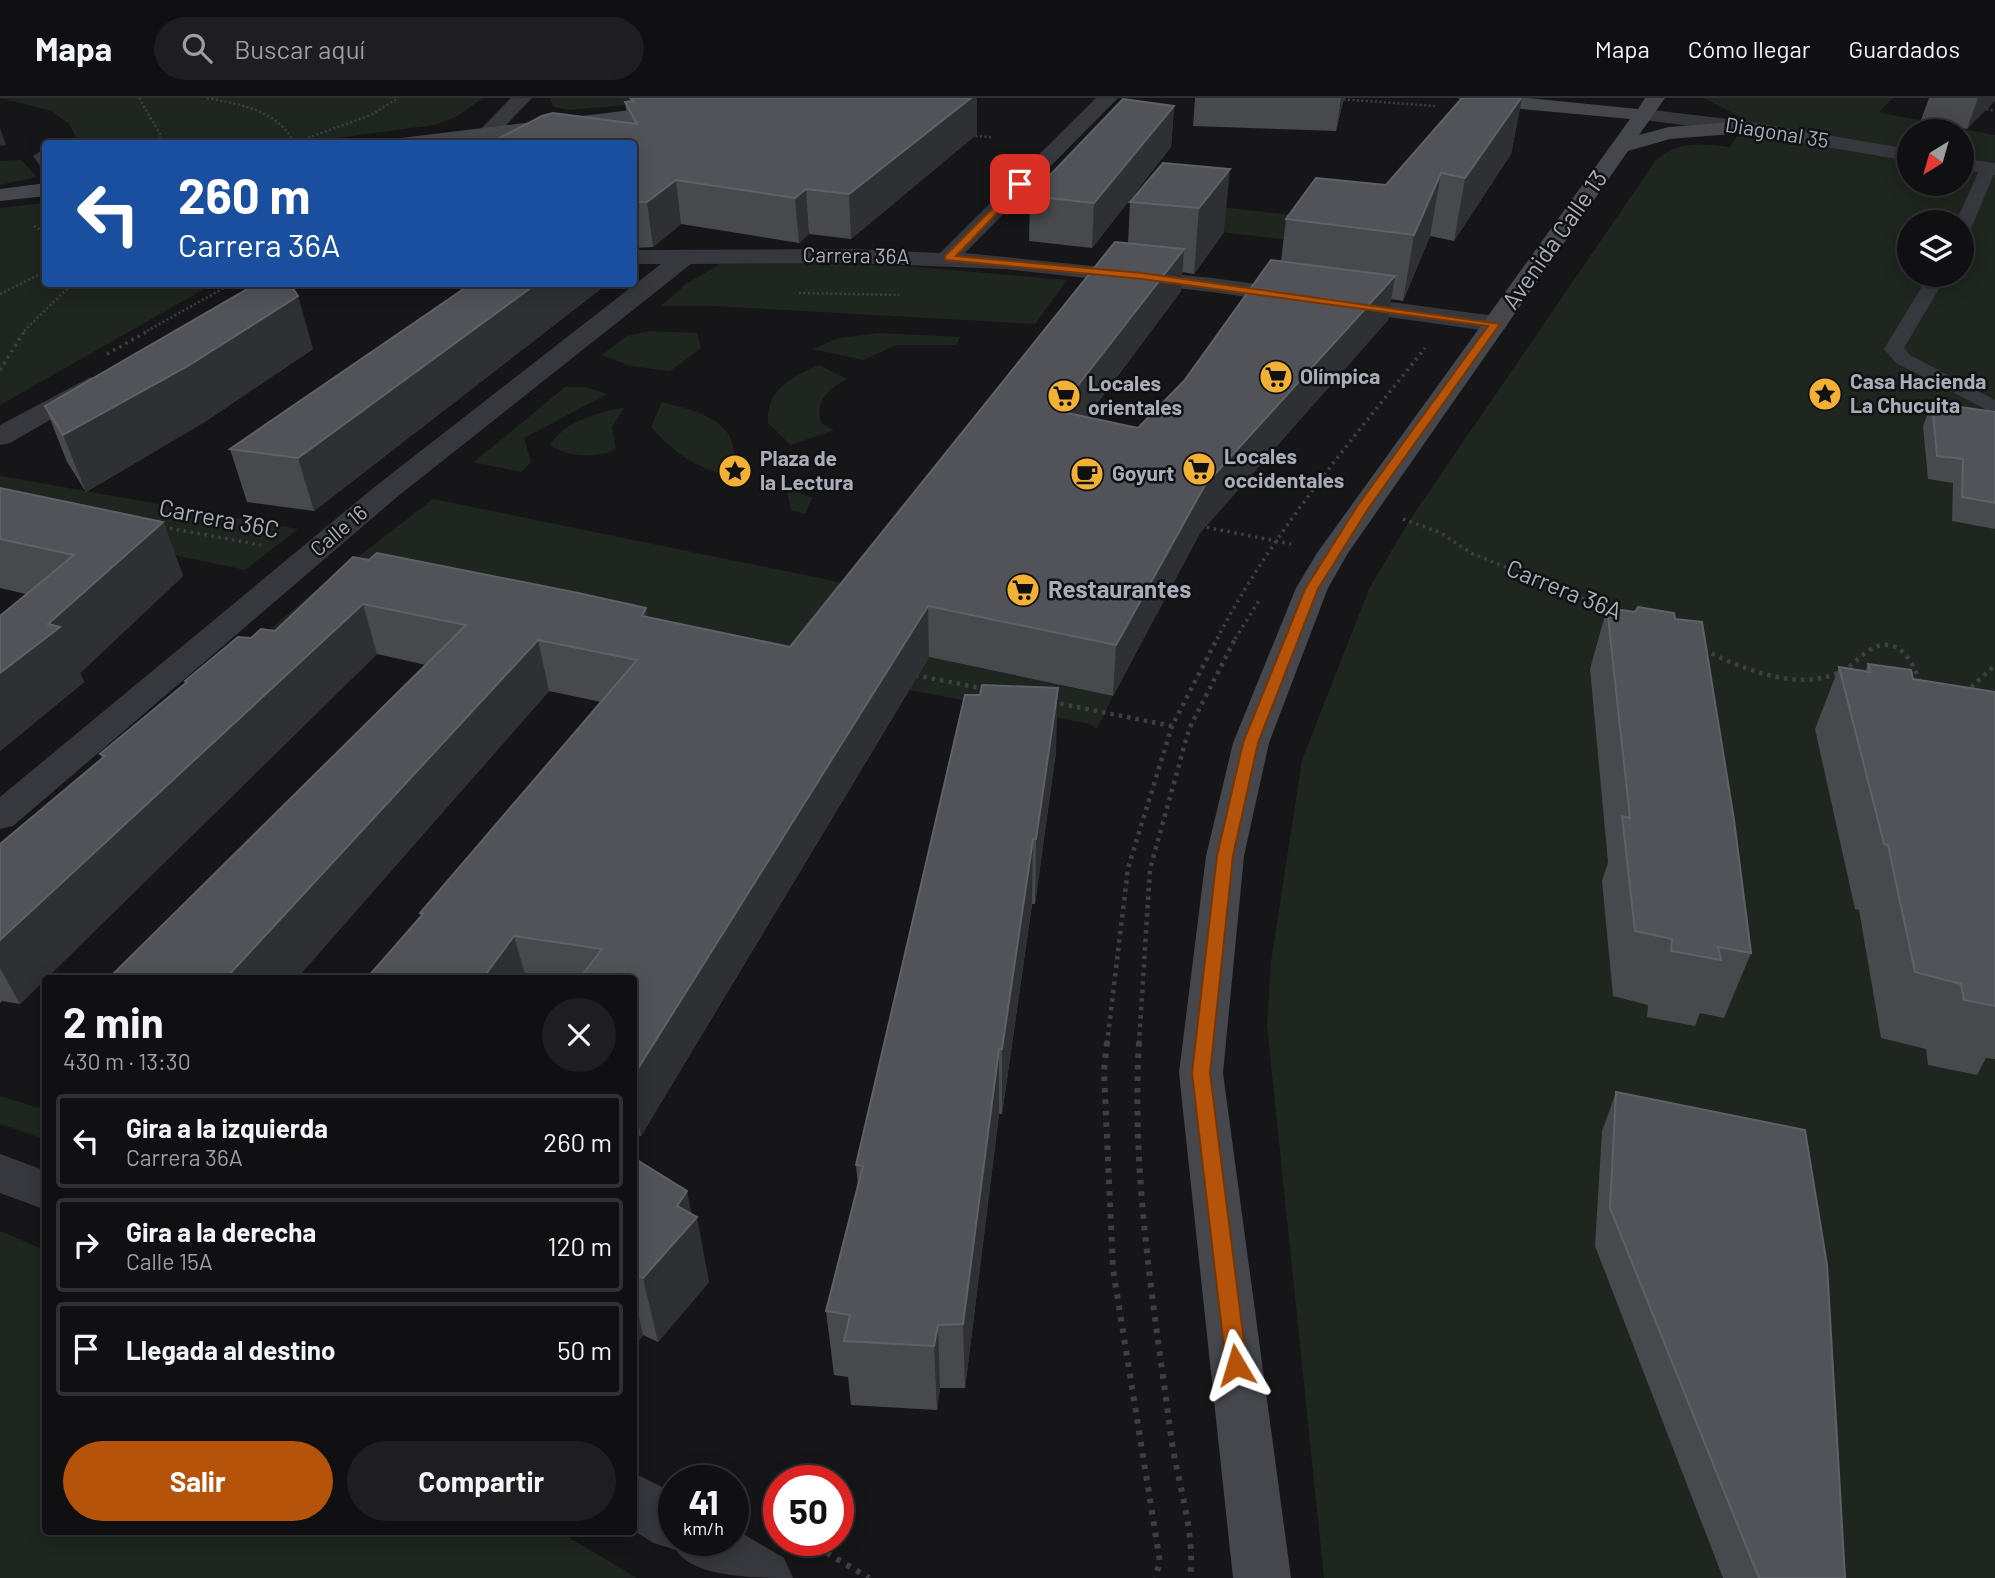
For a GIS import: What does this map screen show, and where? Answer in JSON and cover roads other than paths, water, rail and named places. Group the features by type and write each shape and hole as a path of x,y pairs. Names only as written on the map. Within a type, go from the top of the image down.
{"main road":[{"path":"1477,99 1649,106"},
{"path":"1477,99 1552,116 1573,125"},
{"name":"Avenida Calle 13","path":"1262,1578 1201,1073 1225,856 1251,743 1312,589 1333,553 1495,324 1607,153 1649,106"},
{"path":"481,139 696,108"},
{"path":"1607,153 1669,133 1744,127"},
{"path":"0,195 42,190"}],"street":[{"path":"481,139 522,98"},
{"path":"948,258 1083,105 1108,98"},
{"name":"Diagonal 35","path":"1649,106 1744,127 1897,153"},
{"name":"Calle 16","path":"0,817 311,554 686,256"},
{"name":"Carrera 36A","path":"637,257 948,258 1142,276 1495,324"},
{"path":"0,437 103,366"},
{"path":"0,1173 42,1189"},
{"path":"637,1502 658,1514"},
{"path":"727,1556 764,1578"}],"lane":[{"path":"1971,210 1991,169"},
{"path":"1931,287 1894,349 1903,359 1995,408"}],"place":[{"name":"Olímpica","path":"1276,377"},
{"name":"Casa Hacienda La Chucuita","path":"1825,394"},
{"name":"Locales orientales","path":"1064,396"},
{"name":"Locales occidentales","path":"1199,469"},
{"name":"Plaza de la Lectura","path":"735,471"},
{"name":"Goyurt","path":"1087,474"},
{"name":"Restaurantes","path":"1023,590"}]}
